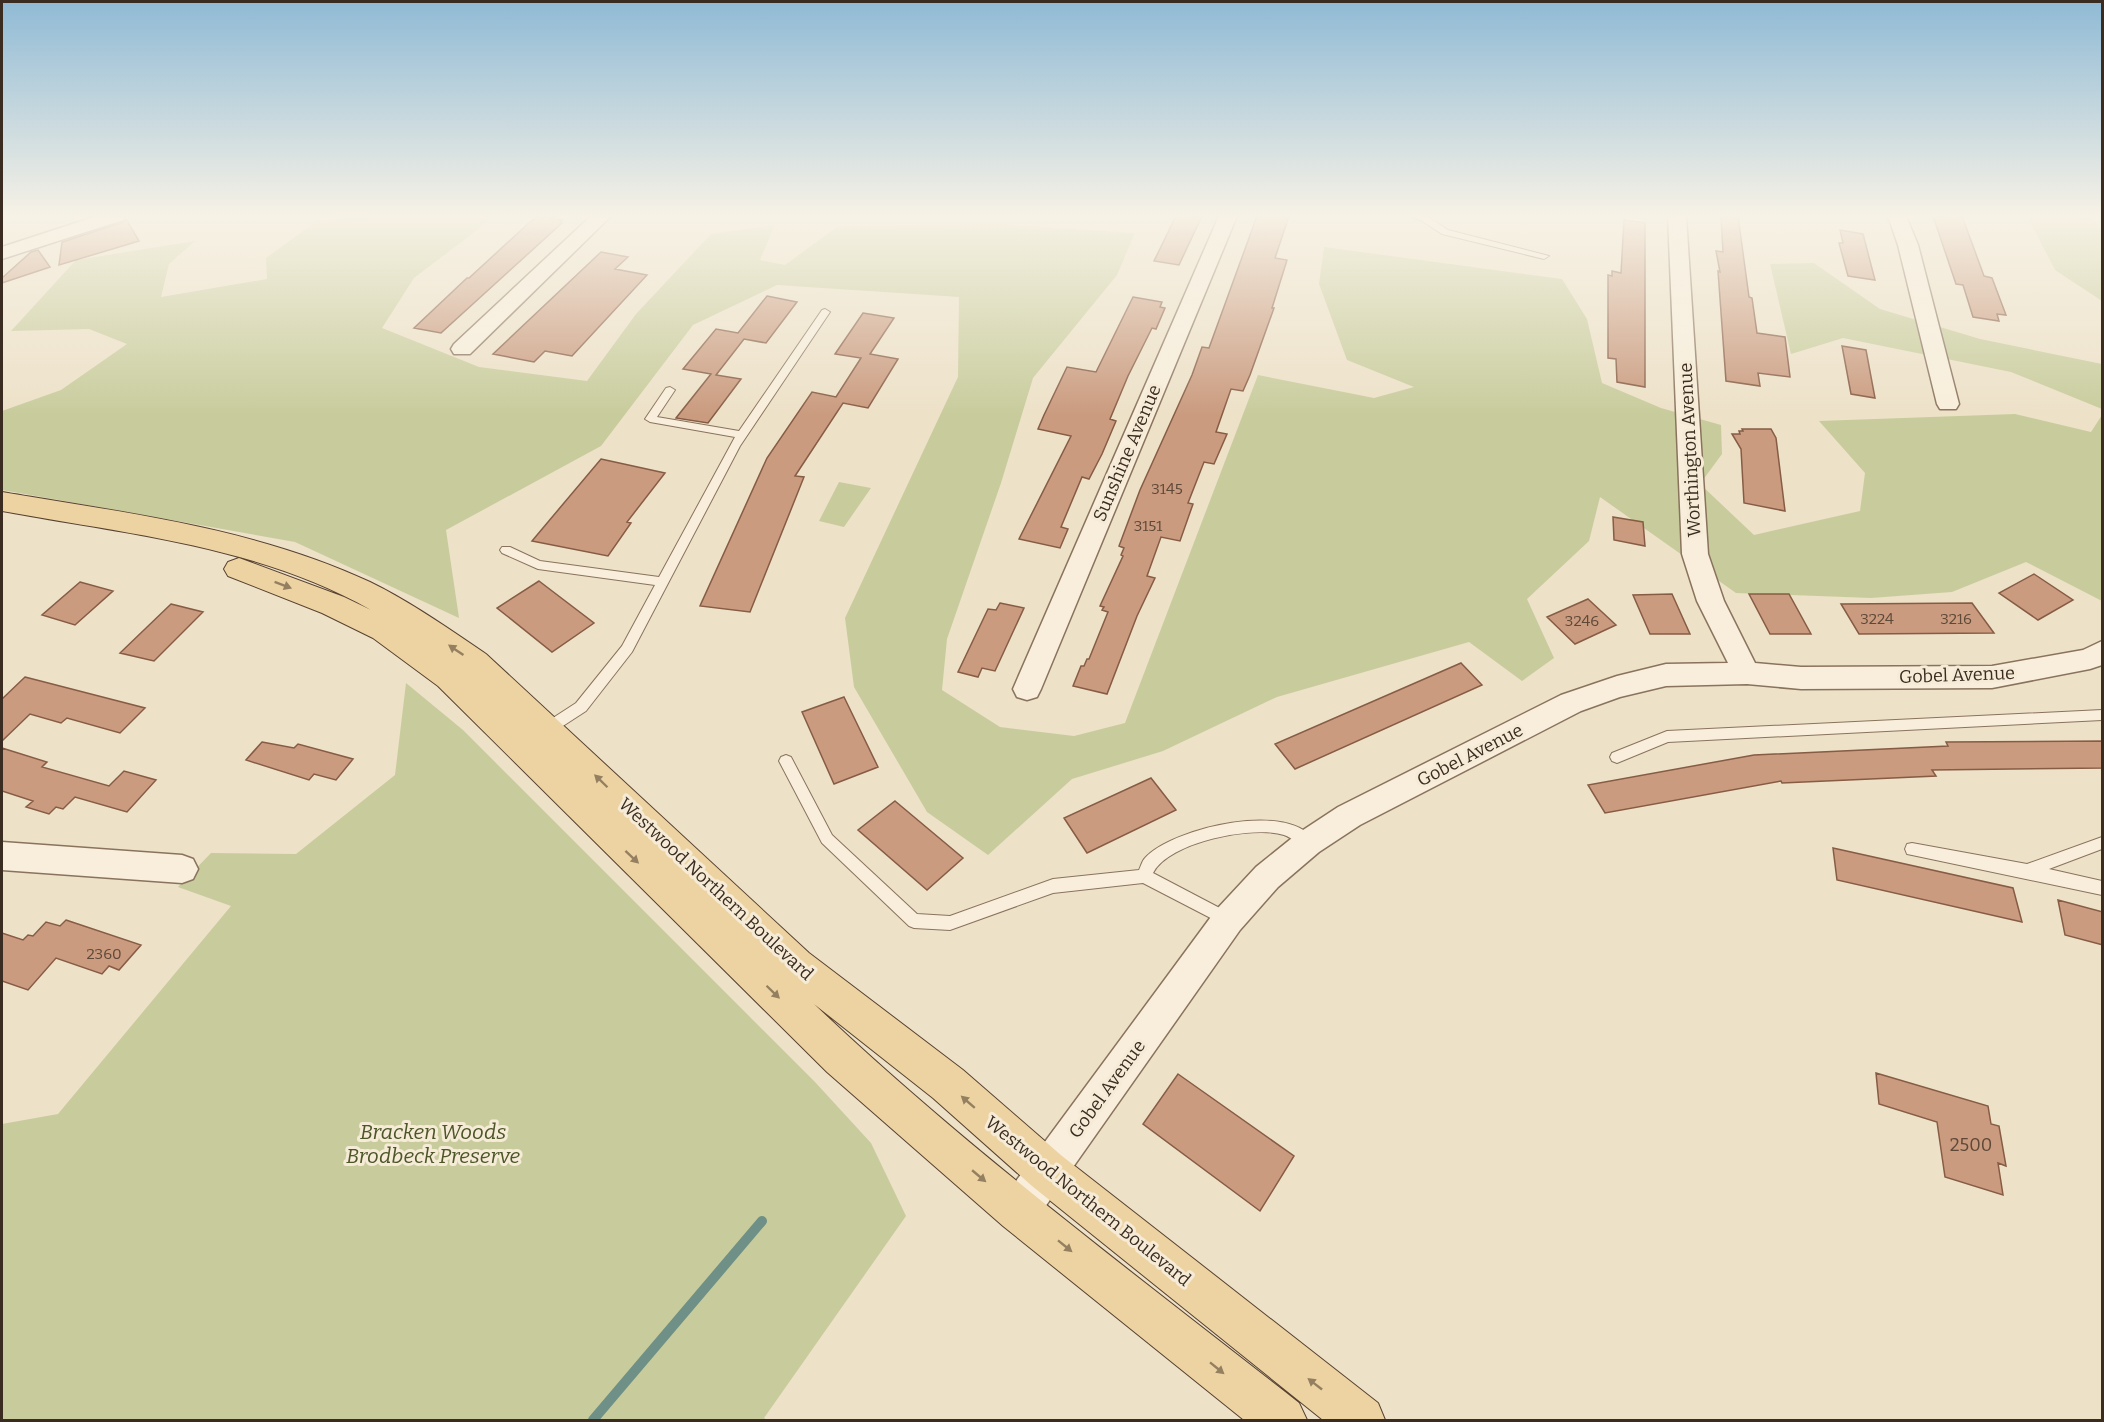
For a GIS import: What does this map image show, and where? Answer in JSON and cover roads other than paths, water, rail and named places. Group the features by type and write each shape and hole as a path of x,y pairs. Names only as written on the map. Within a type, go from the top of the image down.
{"main road":[{"name":"Westwood Northern Boulevard","path":"2,502 226,544 291,563 358,590 423,628 475,663 533,737 841,1058 1019,1210 1282,1420"},
{"name":"Westwood Northern Boulevard","path":"2,522 227,564 333,605 384,630 533,737 795,966 948,1084 1047,1171 1361,1420"}],"street":[{"path":"462,349 532,282"},
{"name":"Sunshine Avenue","path":"1027,689 1200,282"},
{"name":"Worthington Avenue","path":"1681,282 1695,554 1702,584 1715,617 1747,673"},
{"path":"1918,282 1948,404"},
{"name":"Gobel Avenue","path":"1019,1210 1228,920 1267,877 1308,843 1349,816 1571,704 1617,687 1666,675 1747,673 1801,678 1992,677 2090,659 2103,651"},
{"path":"2,856 182,869"}],"lane":[{"path":"533,737 581,707 627,649 742,435 825,312"},
{"path":"670,390 650,419 742,435"},
{"path":"506,550 538,565 663,582"},
{"path":"1617,757 1667,737 2103,715"},
{"path":"786,762 827,839 914,921 950,923 1053,886 1144,876 1228,920"},
{"path":"1144,876 1151,861 1167,851 1210,833 1251,824 1287,829 1308,843"},
{"path":"2028,871 2103,843"},
{"path":"1912,849 2103,888"}],"waterway":[{"path":"593,1420 762,1221"}],"park label":[{"name":"Bracken Woods Brodbeck Preserve","path":"433,1144"}]}
